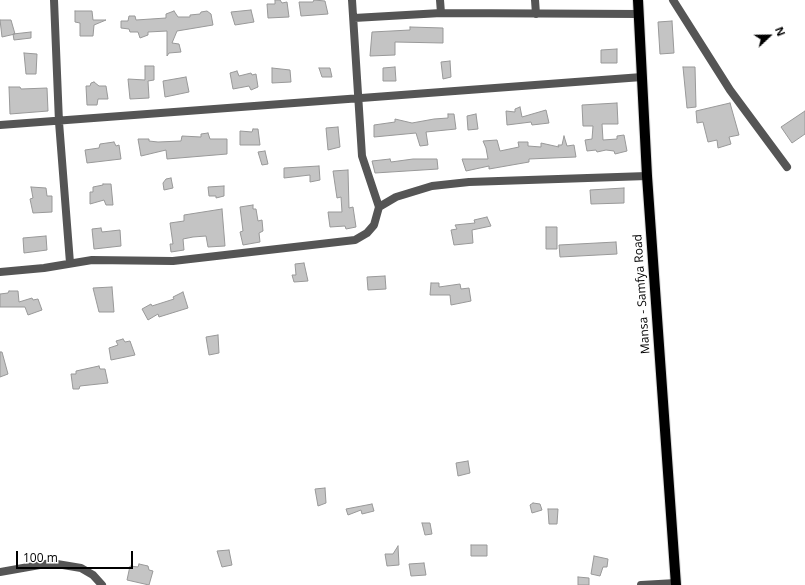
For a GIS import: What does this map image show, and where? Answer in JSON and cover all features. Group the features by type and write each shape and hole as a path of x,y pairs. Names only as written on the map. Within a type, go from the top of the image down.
{"main road":[{"name":"Mansa - Samfya Road","path":"638,0 647,176 676,584"}],"street":[{"path":"54,0 59,122 70,263"},
{"path":"0,272 44,268 92,260 173,261 355,240 367,233 374,225 378,207 362,156 360,98 352,0"},
{"path":"440,0 441,13"},
{"path":"535,0 536,14"},
{"path":"674,0 730,90 787,167"},
{"path":"354,18 441,13 639,14"},
{"path":"0,125 59,122 642,77"},
{"path":"378,207 396,197 432,186 461,183 647,176"},
{"path":"0,572 51,563 81,568 93,575 102,585"},
{"path":"641,585 676,584"}],"building":[{"path":"275,0 280,0 282,3 287,2 289,17 268,18 267,4 275,4"},
{"path":"314,0 325,1 328,14 301,16 299,2 313,2"},
{"path":"251,10 254,22 235,25 231,12"},
{"path":"75,11 92,11 93,20 106,20 94,25 93,36 80,36 80,23 75,22"},
{"path":"174,11 178,17 190,17 190,15 200,14 201,12 207,11 211,14 213,25 177,31 172,43 179,44 181,52 169,53 167,56 167,31 148,32 148,35 140,38 138,32 130,32 129,29 121,28 121,21 128,21 129,16 135,16 136,20 166,18 166,14"},
{"path":"0,20 11,20 15,34 2,37"},
{"path":"672,21 674,53 660,54 658,22"},
{"path":"410,27 443,28 443,43 395,42 395,55 370,56 372,32 410,30"},
{"path":"31,32 31,38 14,40 13,34"},
{"path":"617,49 617,63 601,63 601,50"},
{"path":"24,53 37,54 36,74 26,74"},
{"path":"450,61 451,77 443,79 441,62"},
{"path":"145,66 154,66 154,80 148,81 149,98 130,99 128,79 145,80"},
{"path":"395,67 396,81 383,81 383,68"},
{"path":"683,67 695,67 696,107 687,108"},
{"path":"272,68 290,70 291,82 272,83"},
{"path":"319,68 330,68 332,77 322,77"},
{"path":"237,71 239,76 251,73 252,75 256,74 258,87 251,90 249,86 233,89 230,73"},
{"path":"186,77 189,92 165,97 163,81"},
{"path":"94,82 99,86 106,86 108,99 98,99 97,105 87,105 86,86 90,86 91,83"},
{"path":"9,87 20,87 21,89 47,88 48,111 10,114"},
{"path":"617,103 618,124 602,124 603,140 617,139 617,136 624,135 627,151 615,154 614,151 606,150 597,152 596,150 587,151 585,140 592,139 593,126 583,126 582,105"},
{"path":"730,103 739,135 729,137 731,144 718,148 717,140 708,142 703,122 697,123 696,111"},
{"path":"520,107 522,117 546,110 549,123 532,125 531,122 507,125 506,111 515,112 515,109"},
{"path":"805,111 805,134 792,143 781,127"},
{"path":"448,114 454,114 456,129 426,132 428,145 420,146 416,133 374,137 374,125 395,122 395,119 412,123 448,118"},
{"path":"476,114 478,129 468,130 467,116"},
{"path":"338,127 340,147 328,150 326,128"},
{"path":"253,129 258,129 260,145 240,145 240,131 252,132"},
{"path":"208,133 210,139 227,139 227,154 167,159 166,150 141,156 138,139 149,139 149,141 158,142 181,141 182,136 201,137 201,134"},
{"path":"564,136 567,146 574,145 576,157 529,159 529,162 489,169 489,166 466,171 462,159 488,159 483,141 497,140 500,151 519,147 518,142 528,142 528,146 541,147 541,143 559,147 558,145 562,145"},
{"path":"114,142 116,146 119,145 121,159 87,163 85,150 99,148 100,144"},
{"path":"265,151 268,164 262,165 258,152"},
{"path":"390,159 391,162 413,159 437,159 438,169 375,173 372,161"},
{"path":"319,166 320,180 310,182 310,175 284,178 284,168"},
{"path":"348,170 349,208 353,207 356,227 346,229 345,226 330,227 328,212 342,212 341,197 337,198 333,171"},
{"path":"171,178 173,188 164,190 163,183 166,179"},
{"path":"103,184 111,184 113,205 106,205 104,200 90,204 90,192 93,192 93,187"},
{"path":"224,186 224,196 216,198 216,196 209,196 208,187"},
{"path":"31,187 46,188 47,196 52,196 52,212 33,213 30,199 33,198"},
{"path":"624,188 624,203 591,204 590,190"},
{"path":"253,205 253,209 256,209 258,221 262,220 263,231 259,233 260,242 243,245 240,232 243,231 240,207"},
{"path":"222,209 225,246 208,247 206,236 193,237 183,239 184,250 171,252 170,244 173,244 170,223 184,221 184,215"},
{"path":"487,217 491,226 472,230 473,243 454,245 451,230 457,229 455,225 475,223 474,220"},
{"path":"546,227 557,227 557,249 546,249"},
{"path":"101,228 102,232 120,230 121,246 94,249 92,229"},
{"path":"46,236 47,250 24,253 23,238"},
{"path":"616,242 617,254 560,257 559,245"},
{"path":"304,263 308,281 294,282 292,275 296,275 295,264"},
{"path":"385,276 386,289 368,290 367,277"},
{"path":"431,283 439,283 439,287 460,284 461,289 469,288 471,301 451,305 450,295 430,295"},
{"path":"112,287 114,312 99,312 93,288"},
{"path":"9,291 18,291 19,302 32,298 33,300 38,299 42,310 28,315 25,307 0,307 0,294 8,293"},
{"path":"183,292 188,308 159,317 158,314 148,320 142,309 151,304 152,306 174,299 173,297"},
{"path":"218,335 219,353 209,355 206,337"},
{"path":"123,339 125,342 130,341 135,355 111,360 109,348 118,345 116,341"},
{"path":"0,352 2,352 8,374 0,377"},
{"path":"99,366 100,369 105,369 108,383 80,386 79,389 73,389 71,374 76,374 76,371"},
{"path":"468,461 470,473 458,476 456,463"},
{"path":"325,488 326,503 318,506 315,489"},
{"path":"533,503 540,504 542,510 532,513 530,505"},
{"path":"372,504 374,511 362,514 361,510 348,515 346,509"},
{"path":"548,509 558,509 557,524 549,524"},
{"path":"422,523 430,523 432,534 425,535"},
{"path":"471,545 487,545 487,556 471,556"},
{"path":"398,546 399,565 387,566 385,554 393,554"},
{"path":"229,550 232,565 222,567 217,551"},
{"path":"594,556 608,559 607,567 603,567 600,576 591,574"},
{"path":"424,563 426,575 411,576 409,564"},
{"path":"139,564 148,566 149,570 153,571 149,585 127,580 130,566 138,567"},
{"path":"578,577 589,578 589,585 578,585"}]}
